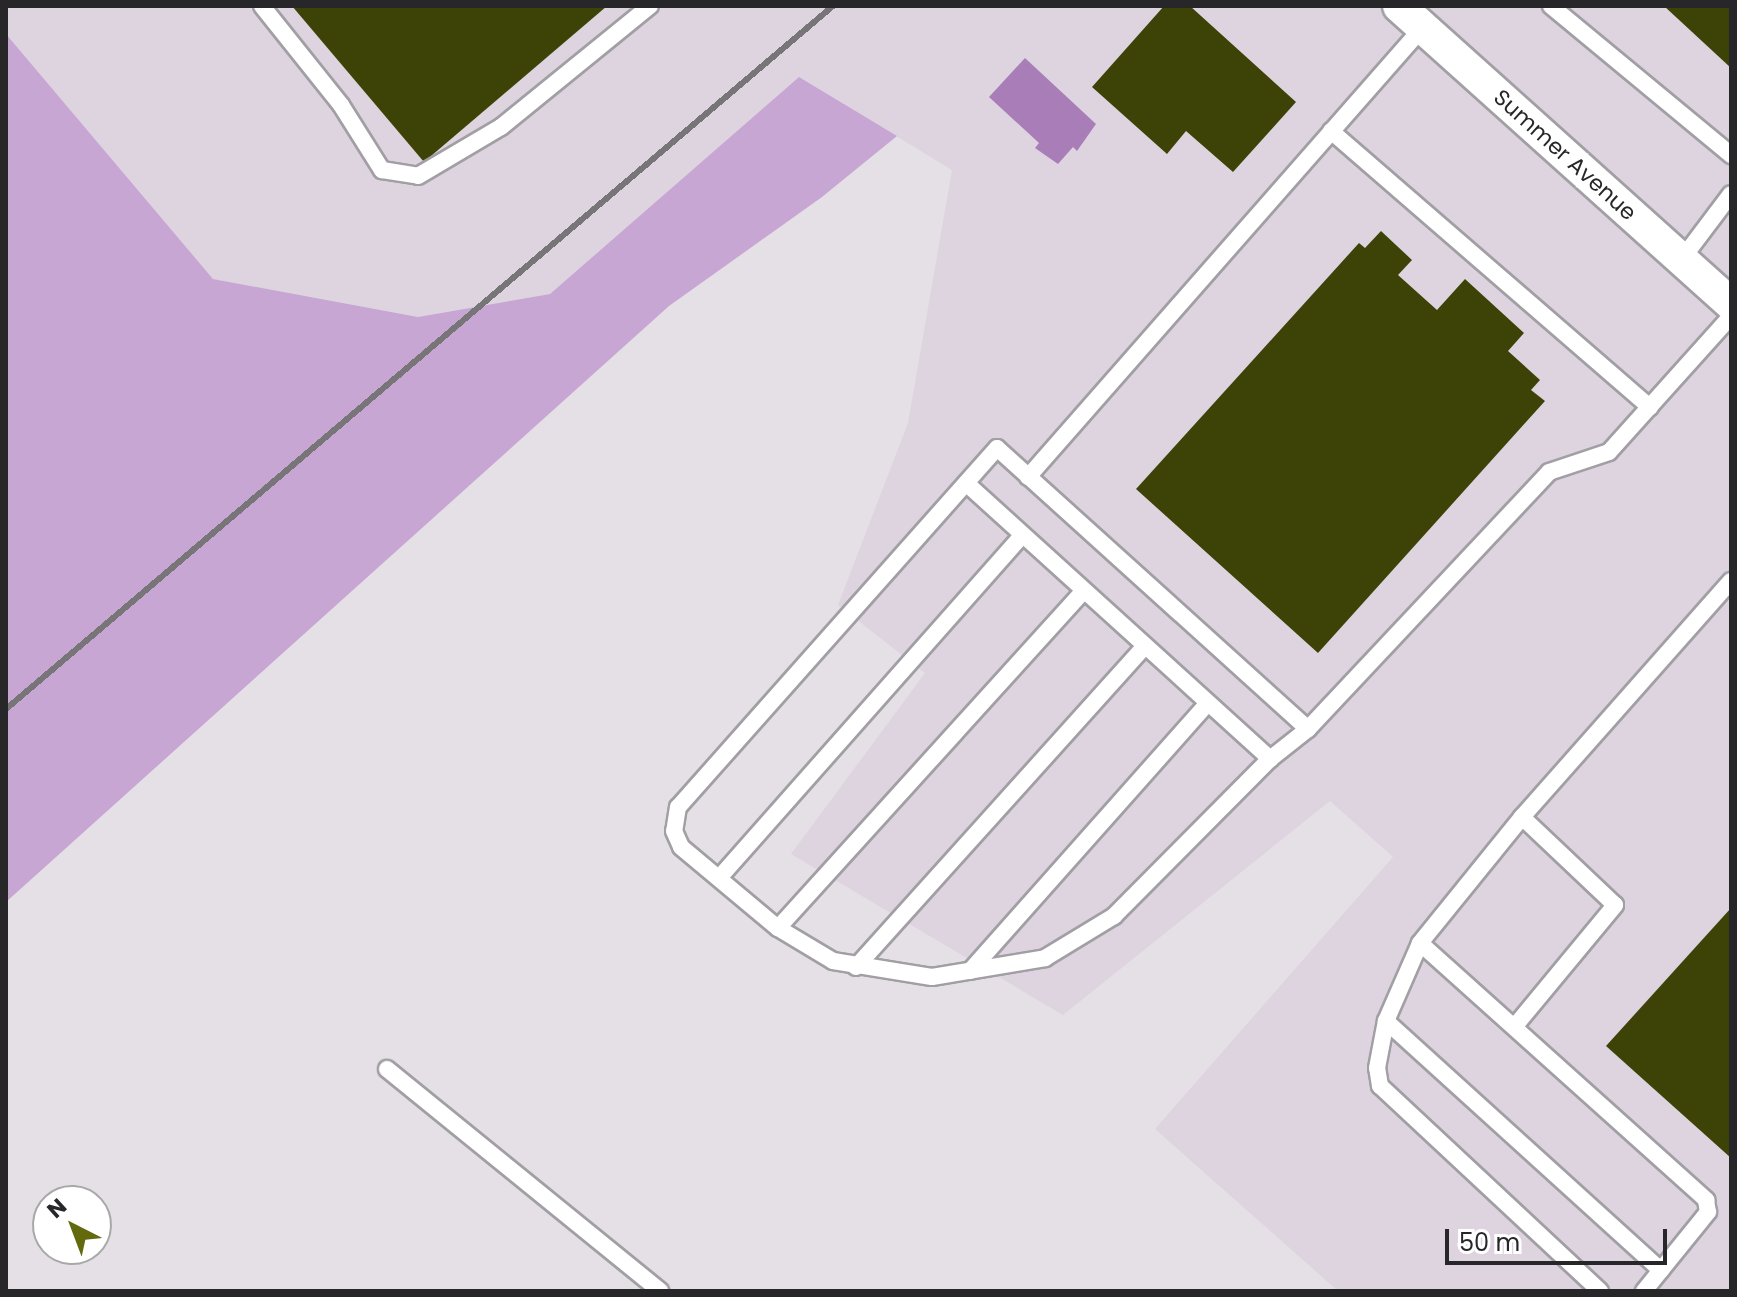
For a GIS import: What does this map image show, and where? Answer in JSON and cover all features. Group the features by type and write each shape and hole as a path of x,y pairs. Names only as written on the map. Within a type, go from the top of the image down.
{"street":[{"name":"Summer Avenue","path":"1411,16 1731,304"}],"lane":[{"path":"262,6 341,105 382,170 418,176 501,127 650,6"},
{"path":"1551,6 1731,155"},
{"path":"1028,477 1331,131 1411,16"},
{"path":"1331,131 1650,407"},
{"path":"1682,259 1731,194"},
{"path":"1308,729 997,448 678,807 674,831 681,847 809,952 856,967 932,977 1045,958 1114,916 1270,759 1308,729 1549,472 1609,452 1731,316"},
{"path":"966,483 1270,759"},
{"path":"719,878 1022,535"},
{"path":"1600,1291 1380,1086 1377,1068 1386,1021 1420,943 1522,817 1731,581"},
{"path":"778,928 1084,591"},
{"path":"856,967 1145,646"},
{"path":"970,971 1208,703"},
{"path":"1515,1026 1615,905 1522,817"},
{"path":"1420,943 1710,1206 1644,1291"},
{"path":"1386,1021 1661,1270"},
{"path":"387,1069 660,1291"}],"shaded area":[{"path":"6,6 1731,6 1731,1291 1338,1291 1155,1129 1393,857 1330,801 1063,1015 791,854 925,673 838,605 908,423 952,170 799,77 550,294 418,317 213,279 6,34"},
{"path":"6,34 213,279 418,317 550,294 799,77 897,136 822,197 669,306 6,902"},
{"path":"1025,58 1096,124 1077,151 1073,147 1058,164 1035,148 1039,143 989,97"}],"building":[{"path":"292,6 607,6 424,162"},
{"path":"1164,6 1190,6 1296,102 1233,172 1186,131 1167,154 1092,87"},
{"path":"1664,6 1731,6 1731,68"},
{"path":"1381,231 1412,260 1398,275 1437,310 1465,279 1524,333 1508,351 1540,380 1531,390 1545,401 1318,653 1136,489 1359,243 1365,248"},
{"path":"1731,908 1731,1158 1606,1046"}],"railway":[{"path":"6,709 833,6"}]}
